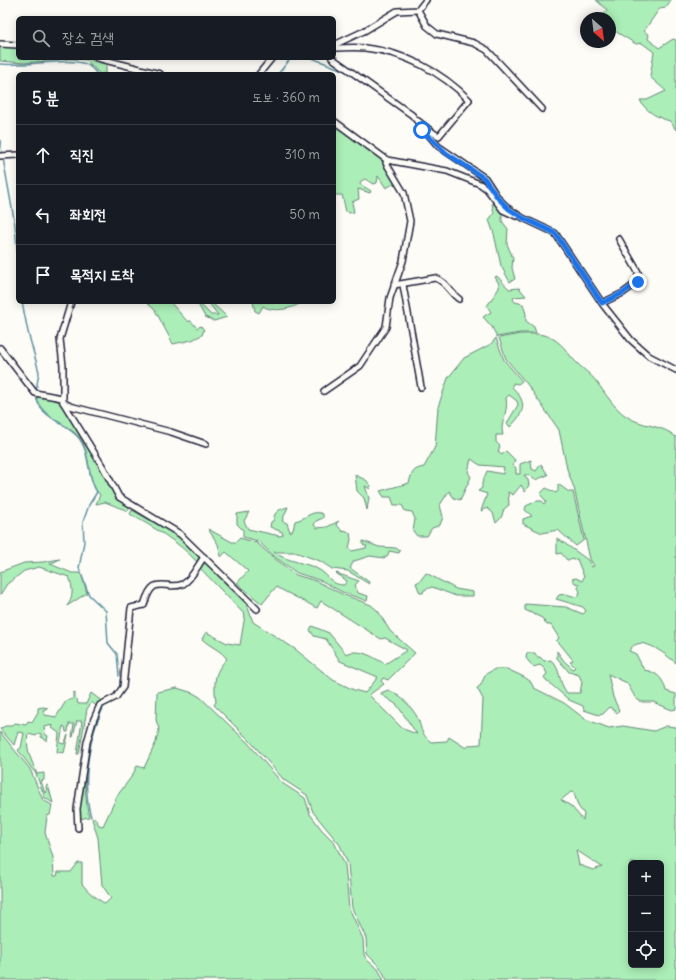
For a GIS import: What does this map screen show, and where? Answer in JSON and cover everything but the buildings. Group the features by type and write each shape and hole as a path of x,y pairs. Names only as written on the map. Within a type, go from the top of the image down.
{"street":[{"path":"336,43 364,31 397,11 418,10 426,0"},
{"path":"418,10 427,26 437,34 474,43 487,50 542,110"},
{"path":"0,44 16,45"},
{"path":"335,60 412,115 437,136 439,136 469,100 446,80 398,54 364,48 336,48"},
{"path":"104,60 152,72"},
{"path":"261,72 270,60"},
{"path":"412,115 438,146 484,178 503,204 523,218"},
{"path":"336,122 387,160 447,171 473,181 485,187 503,210 555,233 602,303 642,351 661,363 676,370"},
{"path":"1,156 16,155"},
{"path":"324,391 360,366 386,327 390,298 403,261 410,221 404,193 386,163 387,160"},
{"path":"602,303 623,293 638,282 638,272 618,239"},
{"path":"394,285 403,285 435,278 440,279 450,292 460,299"},
{"path":"403,285 421,387"},
{"path":"70,304 60,339 63,366 62,400 103,467 119,497 131,506 180,534 256,609"},
{"path":"0,348 37,394 62,400 70,406 171,432 206,444"},
{"path":"78,828 77,809 90,730 100,705 116,697 123,687 132,608 144,604 150,590 158,585 177,585 184,583 204,557"}],"green space":[{"path":"596,0 671,0 666,7 660,8 644,31 649,35 648,39 659,48 673,39 676,40 676,130 670,121 652,114 645,108 640,100 647,100 666,91 650,77 654,52 642,43 636,44 616,32 616,12 606,12 607,10"},
{"path":"0,47 16,48 16,60 58,60 24,63 0,61"},
{"path":"86,60 106,64 106,72 98,72"},
{"path":"336,124 384,162 397,182 386,188 378,176 377,183 373,184 365,179 361,181 360,184 371,191 370,193 358,189 359,199 352,202 354,212 349,213 344,210 345,207 342,195 336,195"},
{"path":"495,203 502,211 502,221 508,229 507,244 513,258 512,268 515,279 510,282 501,266 494,234 489,220 494,213 492,204"},
{"path":"497,276 509,289 519,288 526,296 514,297 513,300 523,304 526,314 526,321 534,327 536,333 520,333 497,337 492,327 483,317 491,312 487,306 499,288 499,284 495,277"},
{"path":"148,304 172,304 187,321 191,321 197,328 201,326 204,330 202,335 192,340 173,344 155,310"},
{"path":"200,304 211,315 218,315 210,304 213,304 227,317 214,321 205,317 199,306"},
{"path":"253,304 298,304 294,307 277,310 263,306 259,313 255,311"},
{"path":"520,334 543,335 554,339 564,347 577,363 594,378 610,400 622,413 632,420 664,430 676,437 676,663 659,650 645,644 633,646 629,651 636,654 644,670 659,676 666,691 676,694 676,709 672,710 653,702 642,702 636,699 627,683 608,674 613,697 619,710 617,713 610,707 603,714 599,715 584,710 583,706 569,700 546,680 544,677 547,674 545,669 540,665 533,667 526,658 527,653 535,653 537,657 540,657 544,661 551,660 557,668 562,684 567,693 580,693 582,682 579,675 569,672 557,658 557,651 564,661 573,669 575,667 570,662 573,660 556,641 559,638 551,625 547,625 542,618 525,610 525,604 566,607 583,614 586,611 583,607 556,599 559,595 566,594 576,597 579,595 579,584 575,583 572,579 576,578 582,581 584,577 577,559 567,560 561,553 557,554 557,538 588,560 592,567 594,566 590,559 574,488 567,469 559,430 527,384 506,359 499,338"},
{"path":"496,338 504,360 522,381 518,384 513,383 512,387 521,398 523,407 519,417 510,427 507,423 518,405 517,401 509,395 506,398 507,403 502,426 503,435 496,435 496,442 500,446 498,452 502,455 506,451 515,460 513,465 516,468 516,474 520,474 520,464 531,460 532,469 536,471 541,464 548,475 535,480 529,475 524,475 528,480 529,485 525,492 521,485 513,495 508,492 509,505 504,509 501,518 496,523 493,513 487,508 481,511 487,494 478,491 482,488 482,483 487,471 503,474 504,467 480,465 471,459 468,472 471,477 460,500 454,498 449,491 440,505 443,517 440,525 432,528 427,536 417,536 413,531 415,519 412,512 405,511 402,505 394,505 391,497 384,497 380,491 409,483 414,472 417,469 424,467 435,447 438,407 448,378 464,358 491,344"},
{"path":"36,394 61,402 118,498 130,507 128,511 105,502 96,504 100,495 93,483 83,444 79,437 41,408"},
{"path":"355,475 366,480 371,486 370,489 365,486 369,498 367,510 364,498 357,491"},
{"path":"558,484 569,492 573,492 584,540 576,546 558,530 542,533 523,524 523,519 532,516 525,510 526,506 537,501 542,501 545,504 546,501 540,494 546,488 556,493 558,491"},
{"path":"288,507 282,521 287,523 290,532 293,530 295,521 312,513 319,513 323,514 323,518 316,521 314,525 317,528 327,527 339,521 336,524 343,532 345,530 350,533 351,539 349,549 352,551 366,548 367,546 363,545 363,541 379,547 396,548 400,551 399,553 389,551 388,555 384,558 370,556 354,561 350,568 369,582 369,584 348,571 332,569 320,561 295,552 274,552 280,556 316,568 336,584 344,585 347,581 336,573 359,581 355,585 358,593 368,596 367,601 342,592 322,581 297,573 275,557 258,541 243,537 243,530 237,524 237,514 249,512 244,521 248,529 280,536 283,535 282,532 270,527 271,522 274,520 274,517 278,511"},
{"path":"132,510 180,537 200,556 197,562 174,541 130,514"},
{"path":"208,529 232,542 236,542 240,538 257,543 296,575 316,581 342,594 371,605 378,611 390,631 415,653 388,680 383,678 381,681 384,684 369,695 403,729 417,734 397,705 381,693 388,690 400,697 416,715 422,732 431,742 447,741 449,737 466,748 470,745 481,744 483,699 477,688 480,686 486,674 495,669 507,669 524,677 530,681 534,688 564,703 585,719 609,728 623,726 654,731 666,726 676,727 676,980 387,980 380,967 367,954 366,938 352,908 348,864 340,845 313,812 307,795 284,780 250,741 214,705 216,702 215,684 217,674 222,664 227,659 222,653 202,639 206,632 227,643 240,645 245,615 199,567 203,560 247,605 253,622 295,649 333,680 354,690 365,693 378,677 340,661 326,639 314,636 310,630 312,626 329,633 346,654 356,652 366,654 385,664 407,650 385,638 381,639 321,601 317,608 276,587 262,604 237,583 248,571 226,552 221,557 218,544","holes":["571,792 574,793 578,806 584,814 583,820 571,806 561,800","576,850 602,867 593,870 579,865"]},
{"path":"60,559 50,564 72,573 81,573 87,593 67,606 71,599 72,592 69,577 39,567 24,571 7,584 0,595 0,572 24,563"},
{"path":"426,573 456,589 473,592 473,596 456,596 432,587 424,590 423,593 420,593 416,583 420,581"},
{"path":"177,688 200,697 248,743 282,783 305,798 310,814 322,830 334,842 345,865 349,908 363,939 364,955 368,961 378,969 384,980 0,980 0,732 30,769 43,800 52,805 50,815 47,816 45,833 53,857 54,876 57,876 58,872 71,872 78,863 82,863 82,884 89,892 105,904 111,898 102,885 98,838 92,819 94,817 99,825 103,826 117,796 132,776 137,766 144,768 156,742 159,729 156,720 157,692"},
{"path":"75,692 75,697 78,704 86,704 91,693 103,702 97,707 92,702 87,709 79,754 77,754 82,721 77,721 73,737 74,724 69,724 68,732 66,732 65,727 63,726 60,743 64,744 68,735 64,753 57,752 59,733 52,728 53,725 44,727 45,734 48,736 47,741 41,737 41,734 39,733 36,736 28,734 27,739 31,760 37,774 44,773 44,780 41,781 45,793 47,792 46,786 48,785 53,803 45,798 36,774 18,750 21,748 24,733 18,732 14,745 0,729 5,726 12,726 15,723 26,725 28,721 32,722 38,712 38,708 48,708 43,710 45,715 56,717 66,701 73,699 73,693"},
{"path":"104,704 98,721 94,724 87,759 86,794 89,817 79,819 78,810 89,738 98,712"}],"waterway":[{"path":"280,72 289,60"},
{"path":"317,60 348,72"},
{"path":"0,64 10,65 68,61 86,64 95,72"},
{"path":"0,140 2,154"},
{"path":"3,158 16,236"},
{"path":"22,304 28,332 39,372 36,391"},
{"path":"36,395 38,403 42,409 53,419 73,432 78,437 85,450 91,479 97,492 89,505 83,522 84,542 79,568 89,595 106,611 108,643 117,654 119,676"},
{"path":"120,680 121,685"},
{"path":"91,817 87,789 88,759 99,716 105,704"}],"route":[{"path":"422,130 446,153 484,178 492,186 503,204 515,214 555,233 562,241 602,303 623,293 638,282"}]}
